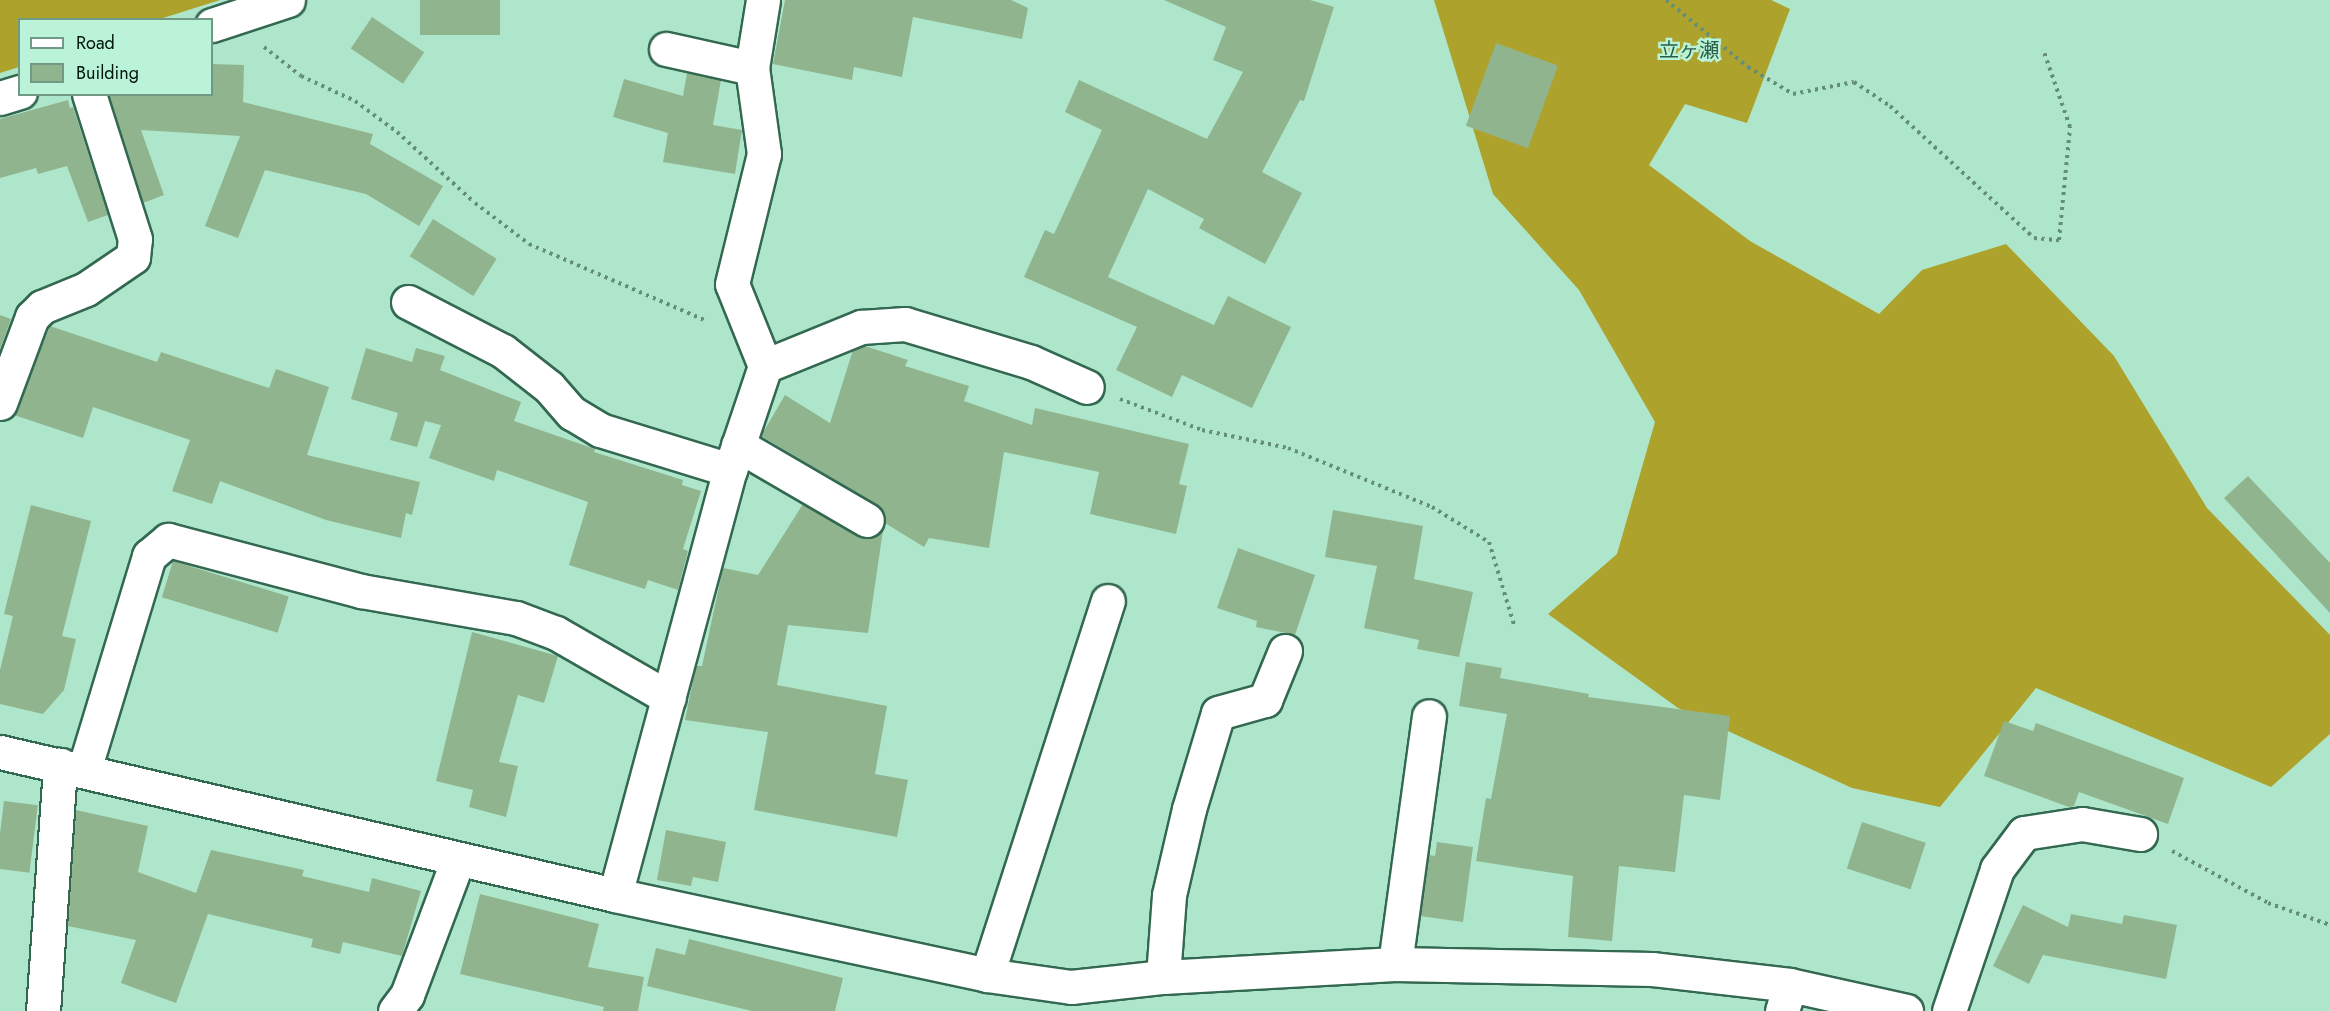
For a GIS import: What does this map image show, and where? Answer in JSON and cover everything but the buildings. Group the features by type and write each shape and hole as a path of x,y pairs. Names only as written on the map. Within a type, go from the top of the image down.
{"street":[{"path":"226,20 288,0"},
{"path":"615,895 762,359 732,284 764,154 752,68 763,0"},
{"path":"666,49 752,68"},
{"path":"0,98 18,93"},
{"path":"0,403 32,317 42,307 86,289 133,257 135,239 89,96"},
{"path":"408,302 503,351 549,387 572,412 600,430 734,457 867,520"},
{"path":"762,359 861,327 905,324 1031,362 1087,387"},
{"path":"43,1011 72,767 149,556 168,540 361,591 516,618 556,633 669,699"},
{"path":"987,975 1108,600"},
{"path":"1163,976 1169,895 1189,809 1218,713 1265,700 1285,651"},
{"path":"1395,964 1430,716"},
{"path":"0,752 615,895 987,975 1071,987 1163,976 1395,964 1652,969 1786,998 1906,1011"},
{"path":"1949,1011 1997,869 2024,833 2082,824 2140,834"},
{"path":"395,1011 411,985 458,859"}],"path":[{"path":"1666,0 1748,67 1794,94 1854,82 1890,106 2034,238 2059,240 2070,127 2044,52"},
{"path":"226,20 248,31 273,56 301,76 355,101 372,113 475,203 529,244 707,321 762,359"},
{"path":"1087,387 1202,430 1288,448 1432,507 1489,542 1514,626"},
{"path":"2140,834 2268,903 2330,925"}],"shaded area":[{"path":"0,0 220,0 163,18 18,18 18,67 0,73"},
{"path":"1434,0 1771,0 1790,9 1747,123 1685,104 1649,165 1750,241 1879,314 1922,270 2006,244 2114,356 2207,508 2330,635 2330,734 2271,787 2036,688 1940,807 1852,788 1678,708 1548,614 1617,554 1655,422 1579,290 1493,194"}],"district":[{"name":"立ヶ瀬","path":"1689,50"}]}
